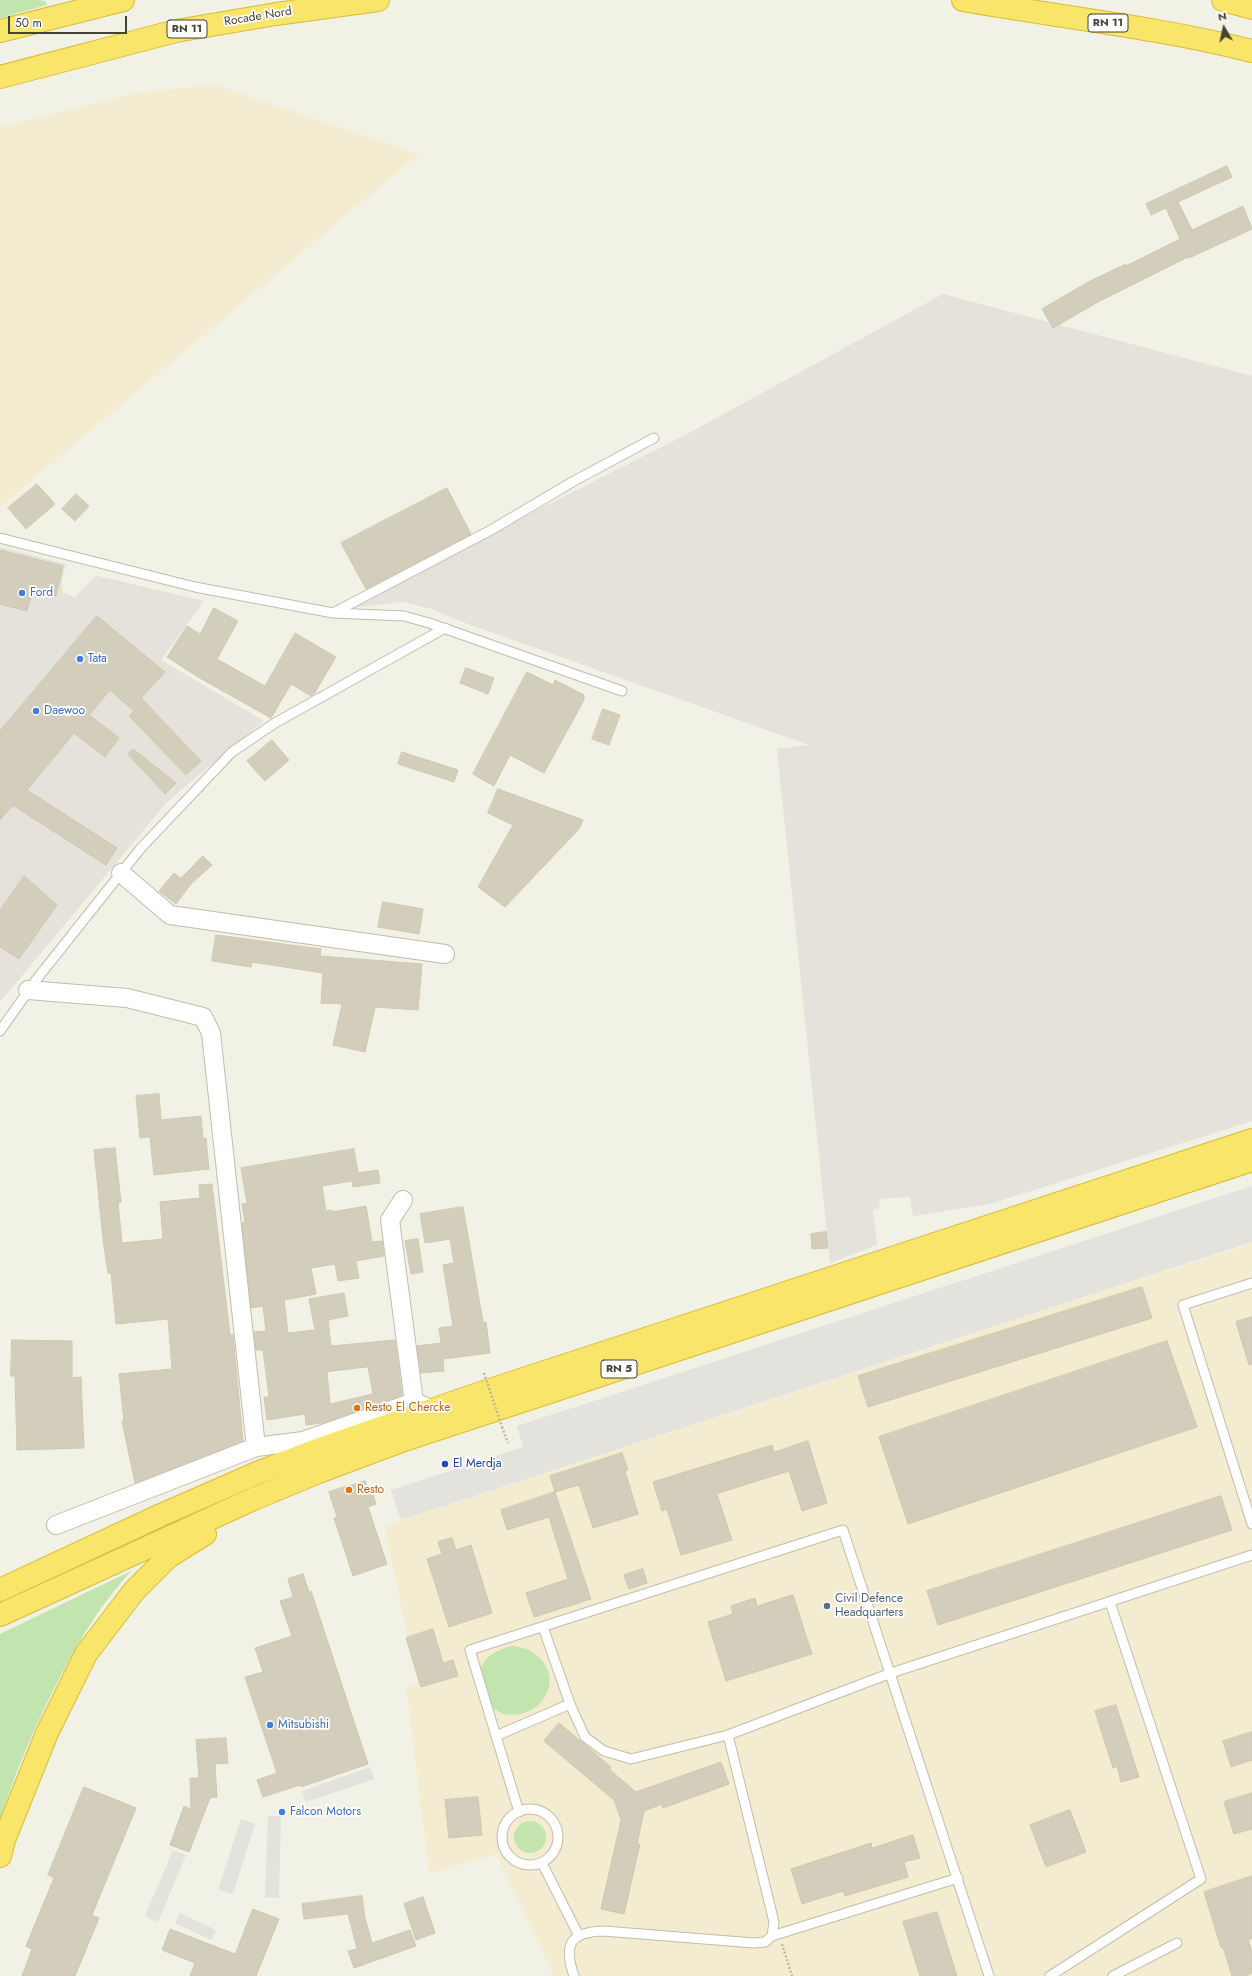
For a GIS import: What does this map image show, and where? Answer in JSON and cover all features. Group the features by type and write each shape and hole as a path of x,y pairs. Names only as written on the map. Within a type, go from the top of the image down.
{"highway":[{"path":"0,31 123,0"},
{"name":"Rocade Nord","path":"0,77 176,31 276,14 378,0"},
{"name":"RN 11","path":"963,0 1036,13 1144,28 1252,51"},
{"path":"1223,0 1252,8"},
{"name":"RN 5","path":"0,1590 161,1515 257,1473 434,1410 1252,1140"},
{"name":"RN 5","path":"0,1615 251,1500 316,1473 419,1435 1252,1160"},
{"path":"0,1856 4,1840 48,1733 86,1654 134,1591 168,1557 219,1524 251,1500"}],"street":[{"path":"121,873 170,915 445,954"},
{"path":"28,990 127,998 203,1017 211,1033 256,1447"},
{"path":"403,1200 390,1220 414,1402"},
{"path":"56,1526 256,1447 303,1441 414,1402 434,1410"}],"lane":[{"path":"333,613 491,530 574,481 654,438"},
{"path":"0,538 195,586 333,613 404,616 445,628 622,691"},
{"path":"0,1031 28,990 141,848 232,752 275,723 445,628"},
{"path":"1252,1283 1183,1305 1252,1524"},
{"path":"519,1812 470,1650 844,1530 990,1976"},
{"path":"543,1627 570,1704 585,1737 604,1751 631,1759 728,1735 891,1673 1252,1555"},
{"path":"1050,1976 1201,1879 1110,1602"},
{"path":"496,1736 570,1704"},
{"path":"728,1735 774,1922 772,1936"},
{"path":"535,1810 549,1817 554,1823 558,1838 557,1845 548,1859 542,1863 534,1865 519,1862 512,1858 504,1845 503,1837 507,1822 519,1812 535,1810"},
{"path":"542,1863 578,1934"},
{"path":"574,1976 569,1960 570,1945 578,1934 590,1931 604,1931 754,1943 765,1942 772,1936 958,1878"},
{"path":"1112,1976 1178,1944"}],"path":[{"path":"484,1373 508,1443"},
{"path":"772,1936 784,1946 792,1976"}],"shaded area":[{"path":"216,85 419,154 0,507 0,127 139,92"},
{"path":"943,294 1252,376 1252,1121 990,1204 913,1216 910,1197 879,1199 880,1207 873,1210 877,1245 830,1263 777,749 809,745 457,620 432,609 402,602 342,609 689,433"},
{"path":"0,547 66,564 62,581 62,592 75,597 96,576 98,576 204,601 161,660 264,721 168,801 0,1002"},
{"path":"1252,1186 1252,1242 401,1520 391,1490 523,1447 517,1426"},
{"name":"Civil Defence Headquarters","path":"1252,1243 1252,1976 553,1976 543,1951 496,1854 429,1874 406,1687 418,1685 384,1526"},
{"path":"370,1767 374,1779 306,1802 302,1791"},
{"path":"268,1816 281,1816 279,1898 265,1898"},
{"path":"241,1819 255,1824 233,1894 218,1890"},
{"path":"173,1850 186,1855 158,1922 145,1916"},
{"path":"180,1913 216,1930 211,1940 175,1923"}],"green space":[{"path":"0,0 39,0 45,1 47,5 0,18"},
{"path":"131,1571 97,1614 68,1662 30,1741 0,1820 0,1634"},
{"path":"513,1646 523,1648 539,1657 549,1672 550,1681 548,1691 538,1705 526,1712 511,1715 497,1711 491,1704 482,1680 481,1668 483,1663 491,1655 502,1649"},
{"path":"527,1821 533,1821 543,1828 546,1837 545,1843 539,1850 533,1853 527,1853 517,1846 514,1840 514,1834 521,1824"}],"building":[{"path":"1227,166 1232,177 1178,202 1192,230 1243,206 1252,229 1189,258 1188,257 1098,302 1053,328 1042,309 1088,282 1126,264 1126,266 1180,239 1166,208 1151,215 1146,204"},
{"path":"37,484 55,504 26,529 8,508"},
{"path":"447,488 471,534 366,589 341,543"},
{"path":"76,494 89,506 75,521 62,509"},
{"path":"0,550 63,566 56,596 33,590 27,611 0,604"},
{"path":"214,608 238,621 217,659 265,686 295,633 336,657 314,694 311,696 291,684 271,718 198,677 167,657 187,626 200,634"},
{"path":"97,616 165,672 141,698 201,761 186,775 129,716 134,711 110,690 89,715 119,738 105,757 74,733 27,790 117,848 106,865 14,806 12,806 0,820 0,731"},
{"path":"466,668 494,678 488,694 460,683"},
{"path":"527,672 553,685 555,680 584,695 584,700 544,773 510,755 494,786 473,774"},
{"path":"603,709 620,715 609,745 592,739"},
{"path":"272,740 289,760 265,781 247,761"},
{"path":"133,749 176,783 165,794 128,754"},
{"path":"402,752 458,770 454,782 398,764"},
{"path":"498,789 583,820 579,829 505,907 478,887 513,825 488,813"},
{"path":"203,856 212,865 190,885 176,904 159,891 174,873 181,878"},
{"path":"24,876 57,905 19,959 0,947 0,911"},
{"path":"383,902 423,909 419,934 378,927"},
{"path":"216,935 321,949 320,956 422,964 418,1010 375,1007 365,1052 333,1045 342,1004 321,1003 323,973 252,962 251,967 212,961"},
{"path":"159,1094 161,1120 201,1116 203,1138 206,1138 209,1169 154,1175 150,1137 140,1138 136,1096"},
{"path":"115,1148 121,1202 118,1203 122,1243 163,1239 160,1202 200,1198 199,1185 212,1184 230,1335 233,1335 243,1441 135,1483 122,1421 124,1421 119,1374 172,1369 168,1319 116,1324 111,1273 108,1273 103,1239 94,1150"},
{"path":"354,1149 358,1173 378,1170 380,1183 353,1187 352,1181 322,1186 326,1211 332,1210 332,1212 366,1206 372,1242 382,1241 384,1256 356,1261 359,1278 338,1281 335,1264 311,1268 316,1294 284,1300 288,1333 315,1330 309,1299 344,1293 348,1316 328,1320 331,1346 395,1340 402,1395 322,1423 306,1425 305,1414 267,1420 264,1397 269,1397 263,1350 256,1350 254,1332 266,1331 263,1306 251,1308 242,1223 245,1223 242,1204 247,1203 241,1168","holes":["368,1367 373,1394 330,1404 327,1372"]},
{"path":"463,1207 483,1322 486,1322 490,1353 443,1359 444,1371 421,1373 417,1346 441,1343 439,1328 453,1326 443,1265 454,1263 450,1239 425,1243 420,1214"},
{"path":"826,1232 828,1248 812,1249 811,1234"},
{"path":"418,1239 423,1272 411,1274 405,1241"},
{"path":"1142,1287 1152,1318 868,1407 858,1376"},
{"path":"1252,1317 1252,1364 1249,1365 1236,1322"},
{"path":"12,1340 72,1341 72,1378 81,1377 84,1448 17,1450 15,1376 11,1376"},
{"path":"1167,1341 1197,1427 908,1524 879,1437"},
{"path":"808,1441 827,1503 802,1511 789,1471 722,1492 717,1494 732,1540 681,1555 667,1509 662,1511 653,1482 772,1445 774,1452"},
{"path":"622,1453 628,1470 625,1471 638,1514 593,1528 579,1485 555,1492 550,1476"},
{"path":"365,1481 368,1489 371,1488 376,1504 368,1507 387,1564 353,1576 334,1518 337,1517 329,1492"},
{"path":"555,1492 591,1599 534,1617 526,1593 568,1579 549,1517 507,1530 501,1510"},
{"path":"1221,1496 1232,1530 938,1625 927,1591"},
{"path":"452,1538 456,1550 471,1545 492,1613 449,1627 427,1559 442,1554 438,1542"},
{"path":"643,1569 647,1583 629,1589 624,1575"},
{"path":"303,1574 309,1592 311,1591 368,1764 301,1787 300,1785 263,1797 257,1780 277,1773 245,1677 263,1672 255,1648 292,1636 280,1601 293,1597 288,1579"},
{"path":"793,1595 812,1654 726,1681 708,1622 733,1614 731,1606 755,1598 757,1606"},
{"path":"433,1629 443,1663 453,1660 458,1676 421,1687 406,1638"},
{"path":"1116,1705 1139,1777 1121,1782 1117,1766 1113,1768 1095,1711"},
{"path":"559,1723 611,1767 610,1770 636,1792 721,1762 729,1784 663,1808 662,1804 644,1811 637,1844 640,1844 624,1914 601,1909 621,1820 614,1800 544,1741"},
{"path":"1252,1732 1252,1760 1231,1767 1223,1741"},
{"path":"226,1738 228,1763 215,1764 217,1797 210,1798 189,1852 170,1845 184,1806 191,1809 190,1778 199,1778 196,1740"},
{"path":"84,1787 136,1808 92,1915 99,1918 75,1976 22,1976 32,1949 26,1946 54,1878 48,1875"},
{"path":"1252,1793 1252,1829 1234,1834 1224,1802"},
{"path":"478,1797 482,1835 449,1838 445,1800"},
{"path":"1070,1810 1086,1852 1046,1867 1030,1825"},
{"path":"913,1835 920,1858 904,1862 908,1877 845,1896 843,1891 802,1904 791,1869 871,1843 872,1848"},
{"path":"1252,1876 1252,1938 1248,1940 1252,1952 1252,1973 1244,1976 1232,1976 1223,1947 1221,1948 1204,1892"},
{"path":"362,1896 365,1918 372,1943 410,1930 416,1946 354,1968 348,1951 357,1949 348,1914 304,1919 302,1904"},
{"path":"423,1897 435,1933 416,1940 404,1904"},
{"path":"253,1909 279,1919 256,1976 190,1976 195,1963 162,1950 170,1929 235,1954"},
{"path":"937,1912 957,1976 920,1976 903,1922"}],"place":[{"name":"Ford","path":"22,593"},
{"name":"Tata","path":"80,659"},
{"name":"Daewoo","path":"36,711"},
{"name":"Resto El Chercke","path":"357,1408"},
{"name":"El Merdja","path":"445,1464"},
{"name":"Resto","path":"349,1490"},
{"name":"Civil Defence Headquarters","path":"827,1606"},
{"name":"Mitsubishi","path":"270,1725"},
{"name":"Falcon Motors","path":"282,1812"}]}
